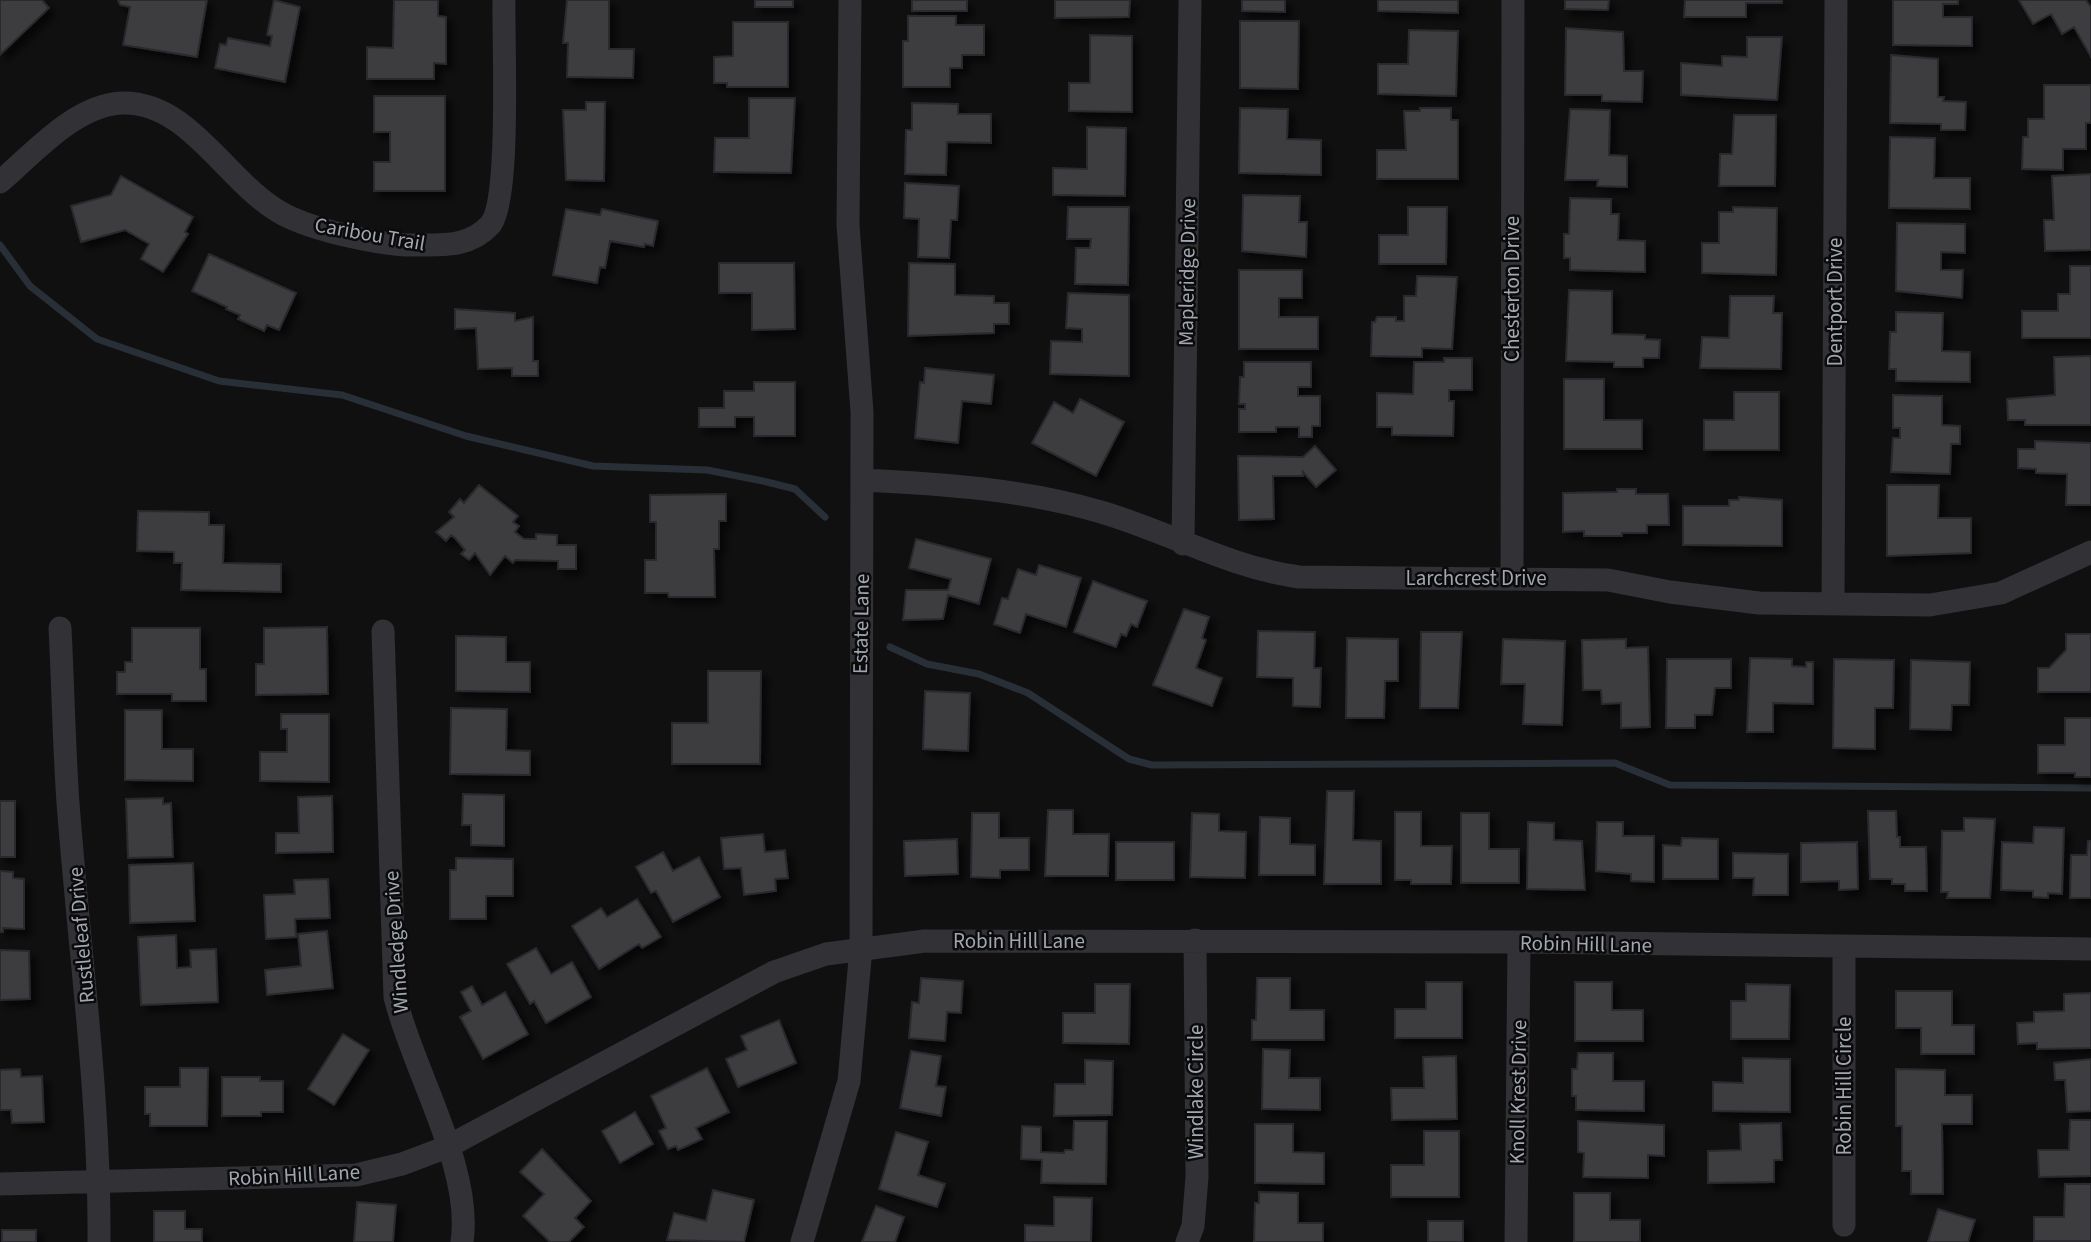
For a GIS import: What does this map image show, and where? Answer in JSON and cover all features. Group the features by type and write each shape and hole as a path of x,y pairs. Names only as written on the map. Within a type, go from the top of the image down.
{"street":[{"name":"Caribou Trail","path":"0,182 64,128 95,108 122,103 157,107 177,120 251,192 283,214 338,233 410,246 457,245 475,237 492,224 502,188 504,0"},
{"name":"Estate Lane","path":"802,1242 849,1081 861,948 863,480 861,389 848,225 850,0"},
{"name":"Mapleridge Drive","path":"1184,544 1189,0"},
{"name":"Chesterton Drive","path":"1511,579 1513,0"},
{"name":"Dentport Drive","path":"1833,604 1836,0"},
{"name":"Larchcrest Drive","path":"863,480 968,485 1059,502 1103,513 1260,572 1299,577 1608,580 1711,598 1759,603 1930,605 1975,599 2028,582 2091,552"},
{"name":"Rustleleaf Drive","path":"60,628 68,803 89,1020 99,1182 99,1242"},
{"name":"Windledge Drive","path":"383,631 395,997 404,1030 462,1192 465,1221 463,1242"},
{"name":"Robin Hill Lane","path":"0,1184 356,1175 402,1164 447,1147 774,972 826,954 861,948 925,941 1195,940 2091,949"},
{"name":"Windlake Circle","path":"1187,1242 1193,1226 1197,1177 1195,940"},
{"name":"Knoll Krest Drive","path":"1516,1242 1519,942"},
{"name":"Robin Hill Circle","path":"1844,947 1844,1225"}],"building":[{"path":"0,0 42,0 49,8 0,55"},
{"path":"118,0 207,0 197,57 123,45 130,7 120,5"},
{"path":"274,0 300,7 285,82 215,68 220,44 226,45 228,38 270,46 272,36 267,35"},
{"path":"394,0 438,0 438,16 446,17 446,64 434,63 434,79 367,79 367,47 393,48"},
{"path":"567,0 609,0 609,49 634,49 633,78 567,77 568,43 563,43"},
{"path":"755,0 793,0 793,7 755,7"},
{"path":"912,0 967,0 967,11 912,11"},
{"path":"1055,0 1130,0 1129,17 1055,18"},
{"path":"1242,0 1285,0 1285,12 1242,11"},
{"path":"1378,0 1458,0 1458,13 1378,11"},
{"path":"1565,0 1609,0 1608,10 1565,9"},
{"path":"1685,0 1782,0 1782,3 1746,3 1746,17 1684,17"},
{"path":"1893,0 1958,0 1958,4 1943,4 1943,17 1972,17 1972,46 1893,45"},
{"path":"2019,0 2086,0 2091,7 2091,57 2074,27 2062,34 2051,14 2033,24"},
{"path":"908,16 956,16 956,25 984,25 984,55 962,55 962,68 950,68 950,87 903,87 903,41 908,41"},
{"path":"1240,21 1299,21 1298,89 1240,88"},
{"path":"733,22 788,22 788,87 727,87 727,83 714,83 714,57 733,56"},
{"path":"1566,28 1623,32 1624,71 1643,71 1642,102 1602,101 1602,95 1565,95"},
{"path":"1409,30 1458,31 1456,96 1378,94 1378,64 1408,64"},
{"path":"1090,35 1132,36 1132,112 1069,111 1069,83 1090,83"},
{"path":"1747,37 1782,37 1777,100 1681,95 1681,63 1722,66 1722,56 1747,57"},
{"path":"1891,55 1938,59 1938,97 1944,97 1943,101 1966,102 1965,130 1941,130 1941,124 1890,123"},
{"path":"2044,85 2091,85 2091,123 2086,123 2086,149 2063,149 2063,170 2022,169 2023,137 2028,137 2028,119 2044,119"},
{"path":"374,96 445,96 445,191 374,191 374,162 390,162 390,132 374,132"},
{"path":"749,98 795,98 791,173 714,172 715,138 749,138"},
{"path":"586,102 605,102 604,181 566,180 563,110 586,110"},
{"path":"912,103 958,104 958,114 991,114 991,143 947,142 946,175 905,174 906,130 912,130"},
{"path":"1240,108 1288,109 1287,139 1321,140 1321,175 1239,173"},
{"path":"1420,108 1451,108 1451,120 1458,120 1458,179 1377,179 1377,150 1406,150 1404,111 1420,111"},
{"path":"1570,109 1610,110 1609,155 1627,156 1627,187 1597,186 1598,180 1565,180"},
{"path":"1734,115 1776,115 1775,186 1719,186 1720,154 1732,154"},
{"path":"1087,127 1126,128 1125,196 1053,195 1053,168 1087,169"},
{"path":"1890,137 1935,138 1934,178 1970,178 1970,209 1889,208"},
{"path":"2091,174 2091,250 2045,251 2044,220 2054,220 2052,176"},
{"path":"121,176 193,217 185,232 188,234 163,272 141,259 149,244 125,230 81,242 71,206 111,195"},
{"path":"905,183 959,186 957,220 951,220 949,258 918,257 919,219 904,218"},
{"path":"1243,195 1300,196 1299,222 1307,222 1306,257 1242,251"},
{"path":"1570,198 1611,199 1611,214 1619,214 1618,240 1645,241 1645,272 1570,270 1570,258 1564,258 1564,234 1569,234"},
{"path":"1068,207 1129,207 1128,285 1075,284 1076,248 1090,248 1091,239 1067,239"},
{"path":"1408,207 1447,207 1446,264 1379,264 1379,235 1408,235"},
{"path":"1733,207 1777,208 1776,275 1702,273 1702,243 1719,243 1719,212 1733,212"},
{"path":"566,209 600,215 602,209 658,221 653,246 610,241 605,268 600,267 597,283 553,275"},
{"path":"1897,223 1965,224 1965,253 1941,252 1941,270 1963,270 1962,298 1896,291"},
{"path":"209,254 296,293 279,330 267,325 264,331 238,319 240,315 226,309 227,307 192,291"},
{"path":"719,263 794,263 795,329 752,330 752,293 719,293"},
{"path":"909,263 955,264 955,295 994,296 994,303 1009,303 1009,324 994,324 994,333 908,336"},
{"path":"2070,266 2091,266 2091,338 2022,338 2022,311 2058,311 2058,294 2070,294"},
{"path":"1239,270 1302,270 1302,298 1279,298 1279,317 1318,317 1318,349 1239,349"},
{"path":"1417,276 1457,277 1452,349 1422,348 1422,357 1371,356 1372,322 1375,322 1377,317 1396,317 1396,321 1404,321 1404,296 1416,296"},
{"path":"1569,290 1612,291 1612,334 1645,335 1645,339 1660,340 1659,358 1643,358 1643,367 1614,367 1614,362 1566,361"},
{"path":"1068,293 1129,295 1129,376 1050,374 1051,341 1082,342 1082,329 1066,328"},
{"path":"1730,296 1774,296 1773,313 1782,313 1781,369 1700,368 1702,337 1729,338"},
{"path":"455,309 515,313 515,321 533,317 533,361 538,361 538,376 512,376 512,368 478,369 476,328 455,329"},
{"path":"1896,312 1943,313 1942,351 1970,352 1970,382 1896,381 1896,369 1889,369 1890,332 1896,332"},
{"path":"2091,356 2091,425 2025,425 2025,420 2008,420 2007,399 2055,395 2054,357"},
{"path":"1444,358 1472,358 1472,390 1449,390 1449,401 1454,401 1453,436 1392,435 1392,427 1377,427 1377,393 1413,394 1414,362 1444,362"},
{"path":"1244,362 1311,362 1311,387 1298,387 1298,396 1320,396 1320,426 1312,426 1312,437 1299,437 1299,427 1276,427 1276,432 1239,432 1239,409 1245,409 1245,404 1239,404 1240,377 1244,377"},
{"path":"925,368 994,375 991,404 962,401 958,443 915,438 920,382 924,383"},
{"path":"1564,379 1604,379 1604,420 1642,420 1642,449 1564,449"},
{"path":"754,382 795,382 795,436 754,436 754,417 735,417 735,427 699,427 699,408 724,408 724,391 754,391"},
{"path":"1734,392 1779,392 1779,450 1704,450 1704,420 1734,420"},
{"path":"1893,395 1942,396 1942,425 1960,426 1960,444 1951,444 1950,474 1891,472 1893,438 1900,438 1900,428 1893,428"},
{"path":"1080,399 1124,422 1096,476 1032,443 1054,402 1073,413"},
{"path":"2035,441 2091,443 2091,505 2066,505 2067,474 2036,473 2036,469 2018,468 2018,449 2035,449"},
{"path":"1315,446 1336,470 1316,487 1303,472 1303,476 1273,476 1274,519 1239,520 1238,456 1303,457"},
{"path":"479,485 518,516 513,522 519,526 515,532 524,539 536,539 536,534 557,535 557,545 576,545 576,569 558,569 558,561 515,560 513,563 505,556 490,575 475,553 469,560 461,554 465,550 455,538 451,535 446,541 436,532 454,517 449,512 460,499 464,503"},
{"path":"1887,485 1939,485 1938,518 1971,518 1971,553 1887,556"},
{"path":"1617,489 1636,489 1636,494 1668,494 1669,525 1647,525 1647,533 1622,533 1622,536 1584,536 1584,531 1563,532 1563,493 1617,492"},
{"path":"726,494 726,521 719,521 719,549 714,549 715,597 669,597 668,593 645,593 645,560 656,560 656,522 650,522 650,495"},
{"path":"1739,497 1782,500 1782,546 1683,545 1683,506 1729,506 1729,500 1739,500"},
{"path":"138,511 209,512 209,525 224,525 223,563 281,564 281,592 181,590 182,563 174,563 174,552 137,551"},
{"path":"916,539 991,559 979,604 948,595 943,619 903,620 906,590 948,590 951,579 909,568"},
{"path":"1039,565 1081,578 1066,627 1026,614 1020,633 994,624 1002,598 1008,599 1018,569 1036,575"},
{"path":"1093,581 1147,601 1137,627 1131,624 1126,636 1121,634 1116,647 1074,632"},
{"path":"1184,609 1209,617 1202,638 1206,640 1196,668 1222,678 1212,706 1153,685"},
{"path":"327,627 328,694 256,695 256,664 264,664 264,628"},
{"path":"132,628 200,628 200,669 206,669 206,701 172,701 172,694 117,694 117,672 125,672 125,662 132,662"},
{"path":"1258,631 1315,632 1314,668 1321,668 1320,707 1293,706 1293,678 1257,677"},
{"path":"1421,632 1462,632 1458,708 1420,708"},
{"path":"2066,634 2091,634 2091,692 2038,692 2038,668 2049,668 2066,650"},
{"path":"456,636 506,637 506,662 530,662 530,692 456,691"},
{"path":"1347,638 1398,639 1398,681 1385,681 1384,718 1346,718"},
{"path":"1503,639 1565,641 1562,725 1523,724 1525,684 1501,684"},
{"path":"1626,639 1626,648 1648,647 1650,727 1621,728 1621,703 1602,704 1601,690 1583,690 1582,640"},
{"path":"1750,658 1792,659 1792,666 1806,667 1806,662 1813,662 1813,704 1773,703 1773,732 1747,732"},
{"path":"1667,659 1731,659 1731,688 1715,688 1712,715 1695,715 1695,728 1666,728"},
{"path":"1834,659 1894,660 1893,708 1875,708 1875,749 1833,748"},
{"path":"1911,660 1970,662 1969,705 1952,705 1951,730 1910,729"},
{"path":"708,671 761,671 760,764 672,764 672,723 708,723"},
{"path":"925,691 970,693 968,751 923,749"},
{"path":"451,708 507,709 506,750 530,751 530,775 450,774"},
{"path":"125,710 162,710 162,749 193,749 193,781 125,780"},
{"path":"281,714 329,714 329,782 260,781 260,752 287,752 287,729 281,729"},
{"path":"2065,718 2091,718 2091,777 2075,777 2075,773 2038,773 2038,745 2065,745"},
{"path":"1327,791 1354,791 1353,840 1381,841 1381,884 1324,884"},
{"path":"463,794 504,795 504,846 471,845 471,825 462,825"},
{"path":"332,796 333,852 276,853 276,833 299,833 298,797"},
{"path":"163,798 163,804 171,803 173,857 128,858 126,799"},
{"path":"0,801 15,801 15,857 0,857"},
{"path":"1048,810 1073,810 1073,834 1109,834 1108,876 1045,876"},
{"path":"1868,811 1896,811 1900,847 1926,847 1927,891 1905,891 1905,884 1892,884 1892,879 1870,879"},
{"path":"1395,812 1421,812 1421,846 1452,846 1451,884 1411,884 1411,880 1395,880"},
{"path":"972,813 999,813 999,838 1029,838 1029,870 1000,870 1000,878 971,877"},
{"path":"1192,813 1219,814 1219,831 1246,832 1245,878 1190,877"},
{"path":"1461,813 1489,813 1489,849 1519,849 1519,883 1461,883"},
{"path":"1260,817 1290,818 1290,844 1315,845 1315,875 1259,875"},
{"path":"1964,818 1995,819 1990,898 1947,898 1948,892 1941,892 1942,831 1964,831"},
{"path":"1528,822 1554,823 1554,840 1582,841 1585,890 1527,889"},
{"path":"1597,822 1623,822 1623,836 1654,836 1654,882 1631,881 1631,874 1596,871"},
{"path":"2034,827 2064,828 2062,894 2048,893 2048,898 2033,897 2033,891 2001,890 2002,842 2033,843"},
{"path":"763,834 765,852 785,850 788,878 775,879 776,891 744,895 741,868 724,869 721,838"},
{"path":"1682,838 1718,839 1718,879 1663,879 1663,845 1681,846"},
{"path":"957,839 958,874 905,876 904,841"},
{"path":"2088,841 2091,841 2091,898 2070,898 2071,855 2087,855"},
{"path":"1116,842 1174,842 1174,880 1116,880"},
{"path":"1857,842 1858,889 1839,890 1839,881 1801,882 1801,843"},
{"path":"663,852 673,871 699,857 720,897 673,922 656,891 651,893 636,867"},
{"path":"1733,853 1788,854 1788,895 1753,895 1754,878 1733,878"},
{"path":"456,858 513,859 513,896 486,896 486,919 450,919 450,870 456,870"},
{"path":"193,863 195,921 130,923 129,865"},
{"path":"0,871 13,872 13,878 24,879 24,929 3,928 3,932 0,932"},
{"path":"328,879 330,918 295,919 296,937 266,939 264,895 295,894 294,880"},
{"path":"637,899 661,937 642,948 639,944 599,969 572,926 601,908 607,917"},
{"path":"327,931 333,988 267,995 265,970 301,966 298,934"},
{"path":"176,935 177,968 191,967 190,950 216,949 218,1002 141,1005 138,937"},
{"path":"536,948 551,974 572,962 591,997 546,1023 534,1001 530,1004 507,964"},
{"path":"0,950 29,951 30,999 0,1000"},
{"path":"921,978 963,981 961,1013 947,1012 945,1041 909,1038 912,1002 919,1003"},
{"path":"1257,978 1290,978 1290,1010 1324,1010 1324,1040 1252,1040 1252,1020 1256,1020"},
{"path":"1426,982 1462,982 1462,1038 1395,1038 1395,1009 1426,1009"},
{"path":"1575,982 1612,982 1612,1010 1643,1010 1643,1041 1575,1041"},
{"path":"1095,984 1130,984 1129,1044 1063,1043 1063,1013 1095,1013"},
{"path":"1746,984 1790,985 1789,1039 1731,1039 1731,1001 1746,1001"},
{"path":"472,986 482,1005 505,992 528,1034 483,1059 460,1017 471,1011 461,992"},
{"path":"1896,991 1952,991 1952,1025 1974,1025 1974,1054 1921,1054 1921,1028 1896,1028"},
{"path":"2091,993 2091,1048 2037,1049 2037,1043 2018,1044 2017,1023 2034,1022 2034,1012 2064,1011 2064,994"},
{"path":"779,1020 796,1063 738,1087 726,1059 747,1050 741,1036"},
{"path":"343,1034 369,1050 334,1105 308,1089"},
{"path":"1263,1049 1290,1050 1289,1078 1320,1078 1320,1110 1262,1109"},
{"path":"911,1051 941,1056 936,1086 946,1087 941,1116 900,1108"},
{"path":"1578,1053 1613,1053 1613,1081 1644,1081 1644,1111 1576,1110 1576,1096 1572,1096 1572,1069 1577,1069"},
{"path":"1456,1056 1457,1119 1392,1120 1391,1088 1424,1088 1423,1057"},
{"path":"1743,1058 1790,1059 1790,1112 1713,1111 1713,1082 1743,1083"},
{"path":"2091,1059 2091,1111 2067,1112 2065,1080 2055,1080 2054,1063"},
{"path":"1085,1060 1113,1061 1112,1115 1054,1116 1055,1084 1085,1084"},
{"path":"180,1068 208,1068 207,1126 150,1126 150,1114 145,1114 145,1087 180,1087"},
{"path":"707,1068 729,1112 696,1128 702,1139 678,1150 676,1146 668,1149 659,1131 666,1128 651,1096"},
{"path":"20,1069 21,1077 42,1076 44,1122 12,1123 11,1110 0,1110 0,1070"},
{"path":"1896,1069 1945,1070 1945,1095 1972,1095 1972,1124 1942,1124 1943,1194 1911,1194 1911,1171 1902,1171 1902,1126 1896,1126"},
{"path":"222,1077 260,1077 260,1081 283,1081 283,1112 261,1112 261,1116 222,1116"},
{"path":"635,1112 653,1144 620,1163 602,1131"},
{"path":"2070,1120 2091,1120 2091,1176 2039,1177 2038,1150 2069,1150"},
{"path":"1074,1121 1107,1121 1106,1184 1041,1183 1042,1160 1021,1159 1022,1126 1041,1127 1041,1152 1064,1153 1065,1150 1073,1150"},
{"path":"1578,1121 1664,1125 1664,1156 1648,1155 1648,1178 1583,1177 1584,1153 1578,1152"},
{"path":"1781,1123 1782,1160 1774,1160 1774,1182 1708,1183 1708,1151 1741,1150 1740,1124"},
{"path":"1255,1124 1293,1124 1293,1152 1324,1153 1324,1184 1255,1183"},
{"path":"1424,1131 1459,1131 1459,1197 1391,1197 1391,1165 1424,1165"},
{"path":"896,1132 928,1142 918,1175 945,1184 937,1207 879,1189"},
{"path":"542,1149 591,1201 575,1218 584,1227 569,1242 550,1242 523,1216 544,1194 520,1172"},
{"path":"2065,1184 2091,1184 2091,1241 2034,1241 2034,1217 2064,1217"},
{"path":"713,1190 754,1200 744,1242 667,1240 674,1213 706,1221"},
{"path":"1259,1192 1298,1193 1298,1223 1323,1223 1323,1242 1254,1242 1255,1203 1259,1203"},
{"path":"1574,1193 1610,1193 1610,1220 1640,1220 1640,1242 1574,1242"},
{"path":"1054,1197 1092,1198 1091,1242 1025,1242 1025,1225 1054,1226"},
{"path":"357,1202 396,1205 393,1242 354,1242"},
{"path":"876,1206 904,1217 895,1242 862,1242"},
{"path":"1938,1209 1975,1220 1968,1242 1928,1242"},
{"path":"154,1211 185,1211 185,1229 202,1229 202,1242 154,1242"},
{"path":"1428,1221 1463,1221 1463,1242 1428,1242"},
{"path":"2,1230 36,1230 36,1242 2,1242"}],"waterway":[{"path":"0,245 30,286 97,339 219,381 342,395 466,436 593,466 707,470 763,481 795,489 825,517"},
{"path":"890,647 927,664 979,674 1028,693 1129,759 1152,765 1615,763 1670,785 2091,788"}]}
